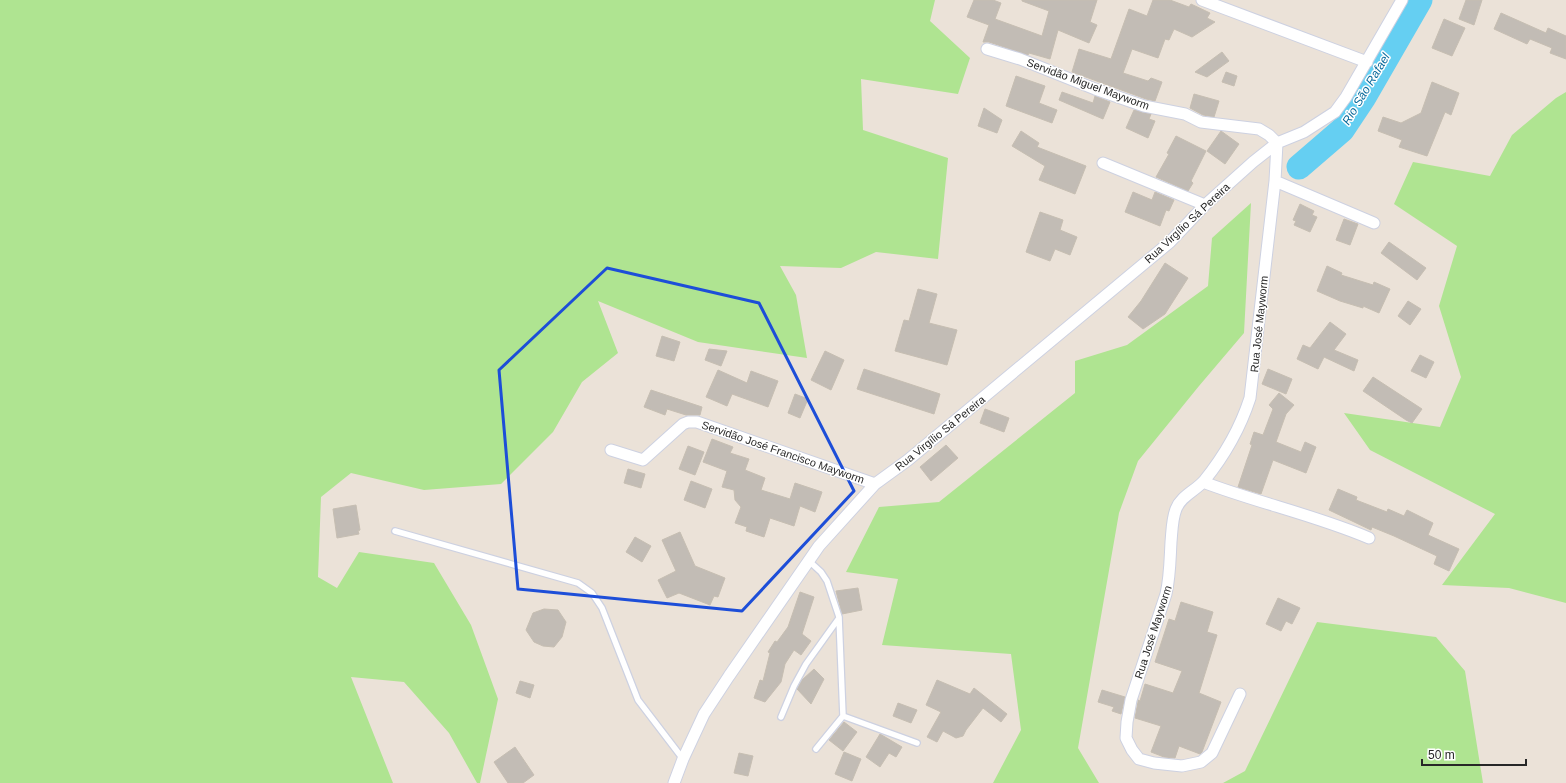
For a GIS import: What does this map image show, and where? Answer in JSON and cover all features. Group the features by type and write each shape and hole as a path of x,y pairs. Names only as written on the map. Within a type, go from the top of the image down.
{"street":[{"path":"1202,0 1367,62"},
{"name":"Rua Virgílio Sá Pereira","path":"674,783 683,759 704,714 728,676 819,546 875,484 908,460 1170,242 1205,206 1253,162 1277,144 1304,132 1334,112 1346,97 1402,0"},
{"name":"Servidão Miguel Mayworm","path":"987,49 1020,59 1095,89 1144,106 1185,114 1201,122 1259,128 1269,135 1277,144"},
{"name":"Rua José Mayworm","path":"1240,694 1212,753 1201,762 1182,766 1154,763 1139,759 1132,750 1126,738 1131,700 1166,594 1169,579 1174,516 1179,503 1203,482 1232,442 1243,420 1250,398 1275,181 1277,144"},
{"path":"1103,163 1205,206"},
{"path":"1275,181 1374,223"},
{"name":"Servidão José Francisco Mayworm","path":"610,450 643,460 683,424 688,422 697,422 875,484"},
{"path":"1203,482 1339,525 1369,538"}],"lane":[{"path":"395,531 578,583 592,593 602,608 638,700 683,759"},
{"path":"808,561 821,572 827,581 839,618 842,716 816,749"},
{"path":"781,717 794,686 806,664 839,618"},
{"path":"842,716 917,743"}],"highlighted area":[{"path":"607,268 759,303 854,491 742,611 518,589 499,370"}],"green space":[{"path":"0,0 935,0 930,21 970,58 958,94 861,79 863,130 948,158 938,259 876,252 841,268 780,266 796,295 807,358 698,342 598,301 618,353 582,382 553,432 501,484 424,490 351,473 321,497 318,577 337,588 359,552 434,563 471,625 498,699 480,783 477,783 449,733 404,682 351,677 393,783 0,783"},
{"path":"1566,92 1566,603 1509,588 1442,585 1495,514 1370,450 1344,413 1440,427 1461,377 1439,306 1457,246 1394,204 1413,162 1490,176 1512,135 1556,98"},
{"path":"1251,203 1244,333 1138,461 1119,513 1078,748 1099,783 993,783 1021,730 1011,654 882,645 898,579 846,572 879,507 939,502 1075,393 1075,361 1127,345 1208,286 1212,238"},
{"path":"1317,622 1436,637 1465,671 1483,783 1223,783 1245,771"}],"building":[{"path":"974,0 993,0 1001,3 995,19 1042,36 1049,11 1022,0 1097,0 1090,22 1097,25 1089,43 1058,30 1050,59 1029,53 1028,55 989,42 983,42 989,25 967,17"},
{"path":"1153,0 1170,0 1189,7 1191,4 1210,13 1207,18 1215,22 1192,37 1174,29 1169,40 1165,39 1158,58 1132,49 1123,73 1148,81 1151,78 1162,82 1155,101 1072,72 1079,49 1111,59 1129,9 1147,16"},
{"path":"1466,0 1482,0 1474,25 1459,19"},
{"path":"1501,13 1546,33 1548,28 1566,36 1566,59 1550,53 1552,48 1530,39 1527,44 1494,29"},
{"path":"1444,19 1465,28 1452,56 1432,48"},
{"path":"1222,52 1229,61 1207,77 1195,72"},
{"path":"1226,72 1237,76 1234,86 1222,82"},
{"path":"1016,76 1045,86 1039,103 1057,110 1052,123 1006,106"},
{"path":"1432,82 1459,93 1451,115 1445,112 1427,156 1399,147 1402,140 1378,131 1383,117 1401,123 1421,113"},
{"path":"1062,92 1093,103 1095,96 1110,102 1103,119 1059,100"},
{"path":"1194,94 1219,101 1214,117 1203,115 1190,108"},
{"path":"984,108 1002,120 997,133 978,126"},
{"path":"1134,110 1151,114 1149,119 1155,121 1148,138 1126,128"},
{"path":"1021,131 1039,143 1037,147 1086,166 1075,194 1039,180 1045,166 1012,146"},
{"path":"1221,131 1239,144 1225,164 1207,151"},
{"path":"1176,136 1206,151 1191,181 1193,183 1188,191 1156,177 1169,154 1167,153"},
{"path":"1133,192 1152,200 1155,192 1174,200 1169,211 1166,210 1160,226 1125,212"},
{"path":"1300,204 1314,211 1312,215 1317,217 1310,232 1294,225 1296,221 1293,220"},
{"path":"1040,212 1063,220 1060,230 1077,237 1070,255 1055,249 1050,261 1026,252"},
{"path":"1344,219 1358,224 1350,245 1336,240"},
{"path":"1389,242 1426,268 1417,280 1381,253"},
{"path":"1165,263 1188,278 1165,314 1143,329 1128,317 1141,301"},
{"path":"1327,266 1342,273 1341,275 1373,285 1374,282 1390,289 1379,313 1363,306 1363,308 1340,301 1317,291"},
{"path":"918,289 937,294 929,323 957,330 947,365 895,351 904,320 909,321"},
{"path":"1408,301 1421,309 1410,325 1398,316"},
{"path":"1330,322 1346,334 1334,350 1358,360 1354,371 1324,357 1318,369 1297,359 1303,345 1310,348"},
{"path":"662,336 680,342 674,361 656,356"},
{"path":"709,349 727,351 721,366 705,360"},
{"path":"825,351 844,360 831,390 811,380"},
{"path":"1420,355 1434,362 1426,378 1411,371"},
{"path":"864,369 940,394 934,414 857,389"},
{"path":"1268,369 1292,379 1286,394 1262,384"},
{"path":"718,370 747,383 751,371 778,381 768,407 732,394 727,406 706,397"},
{"path":"1373,377 1422,409 1412,423 1363,391"},
{"path":"651,390 702,407 700,415 686,415 667,409 665,415 644,407"},
{"path":"1279,393 1294,405 1286,414 1276,442 1301,452 1305,442 1316,447 1306,473 1273,460 1261,494 1238,487 1252,445 1250,444 1254,432 1263,435 1273,409 1269,405"},
{"path":"795,394 808,399 800,418 788,413"},
{"path":"985,409 1009,418 1004,432 980,423"},
{"path":"712,439 733,447 730,453 749,459 745,470 765,478 761,490 790,499 795,483 822,492 815,512 800,506 794,526 770,518 764,537 746,531 747,527 735,523 741,507 735,500 734,490 722,487 727,471 703,462"},
{"path":"946,445 958,458 931,481 920,467"},
{"path":"688,446 704,452 695,475 679,469"},
{"path":"628,469 645,474 641,488 624,483"},
{"path":"691,481 712,489 705,508 684,500"},
{"path":"1338,489 1357,497 1356,500 1387,512 1388,509 1404,516 1407,510 1433,523 1428,535 1459,549 1449,571 1434,564 1437,556 1372,527 1371,530 1329,510"},
{"path":"356,505 360,530 358,531 359,534 337,538 333,509"},
{"path":"680,532 695,566 725,578 718,597 714,596 710,605 679,593 667,598 658,580 676,571 662,540"},
{"path":"635,537 651,546 642,562 626,552"},
{"path":"858,588 862,610 842,614 836,591"},
{"path":"800,592 814,597 802,634 811,641 801,655 794,650 785,664 781,682 765,702 754,698 760,680 763,681 770,653 768,652 775,641 777,642 788,627"},
{"path":"1278,598 1300,608 1292,624 1286,621 1281,631 1266,624"},
{"path":"1181,602 1213,612 1207,632 1217,635 1199,693 1221,702 1202,752 1200,754 1179,746 1175,758 1164,757 1151,752 1161,726 1135,718 1138,700 1140,701 1145,684 1173,693 1182,671 1155,662 1169,619 1175,621"},
{"path":"544,609 558,610 566,622 562,637 554,647 543,646 534,642 526,630 533,613"},
{"path":"814,669 824,679 811,704 797,689 802,680"},
{"path":"937,680 970,694 974,688 1007,714 1001,722 983,708 963,736 956,738 943,731 937,742 927,737 941,712 926,705"},
{"path":"520,681 534,685 530,698 516,693"},
{"path":"1102,690 1125,697 1121,714 1112,711 1114,707 1098,702"},
{"path":"898,703 917,710 911,723 893,716"},
{"path":"844,722 857,732 843,751 829,740"},
{"path":"880,734 902,747 896,757 889,753 880,767 866,757"},
{"path":"515,747 534,775 523,783 508,783 494,762"},
{"path":"844,752 861,759 852,781 835,774"},
{"path":"739,753 753,756 748,776 734,773"}],"waterway":[{"name":"Rio São Rafael","path":"1299,167 1342,130 1364,97 1420,0"}]}
